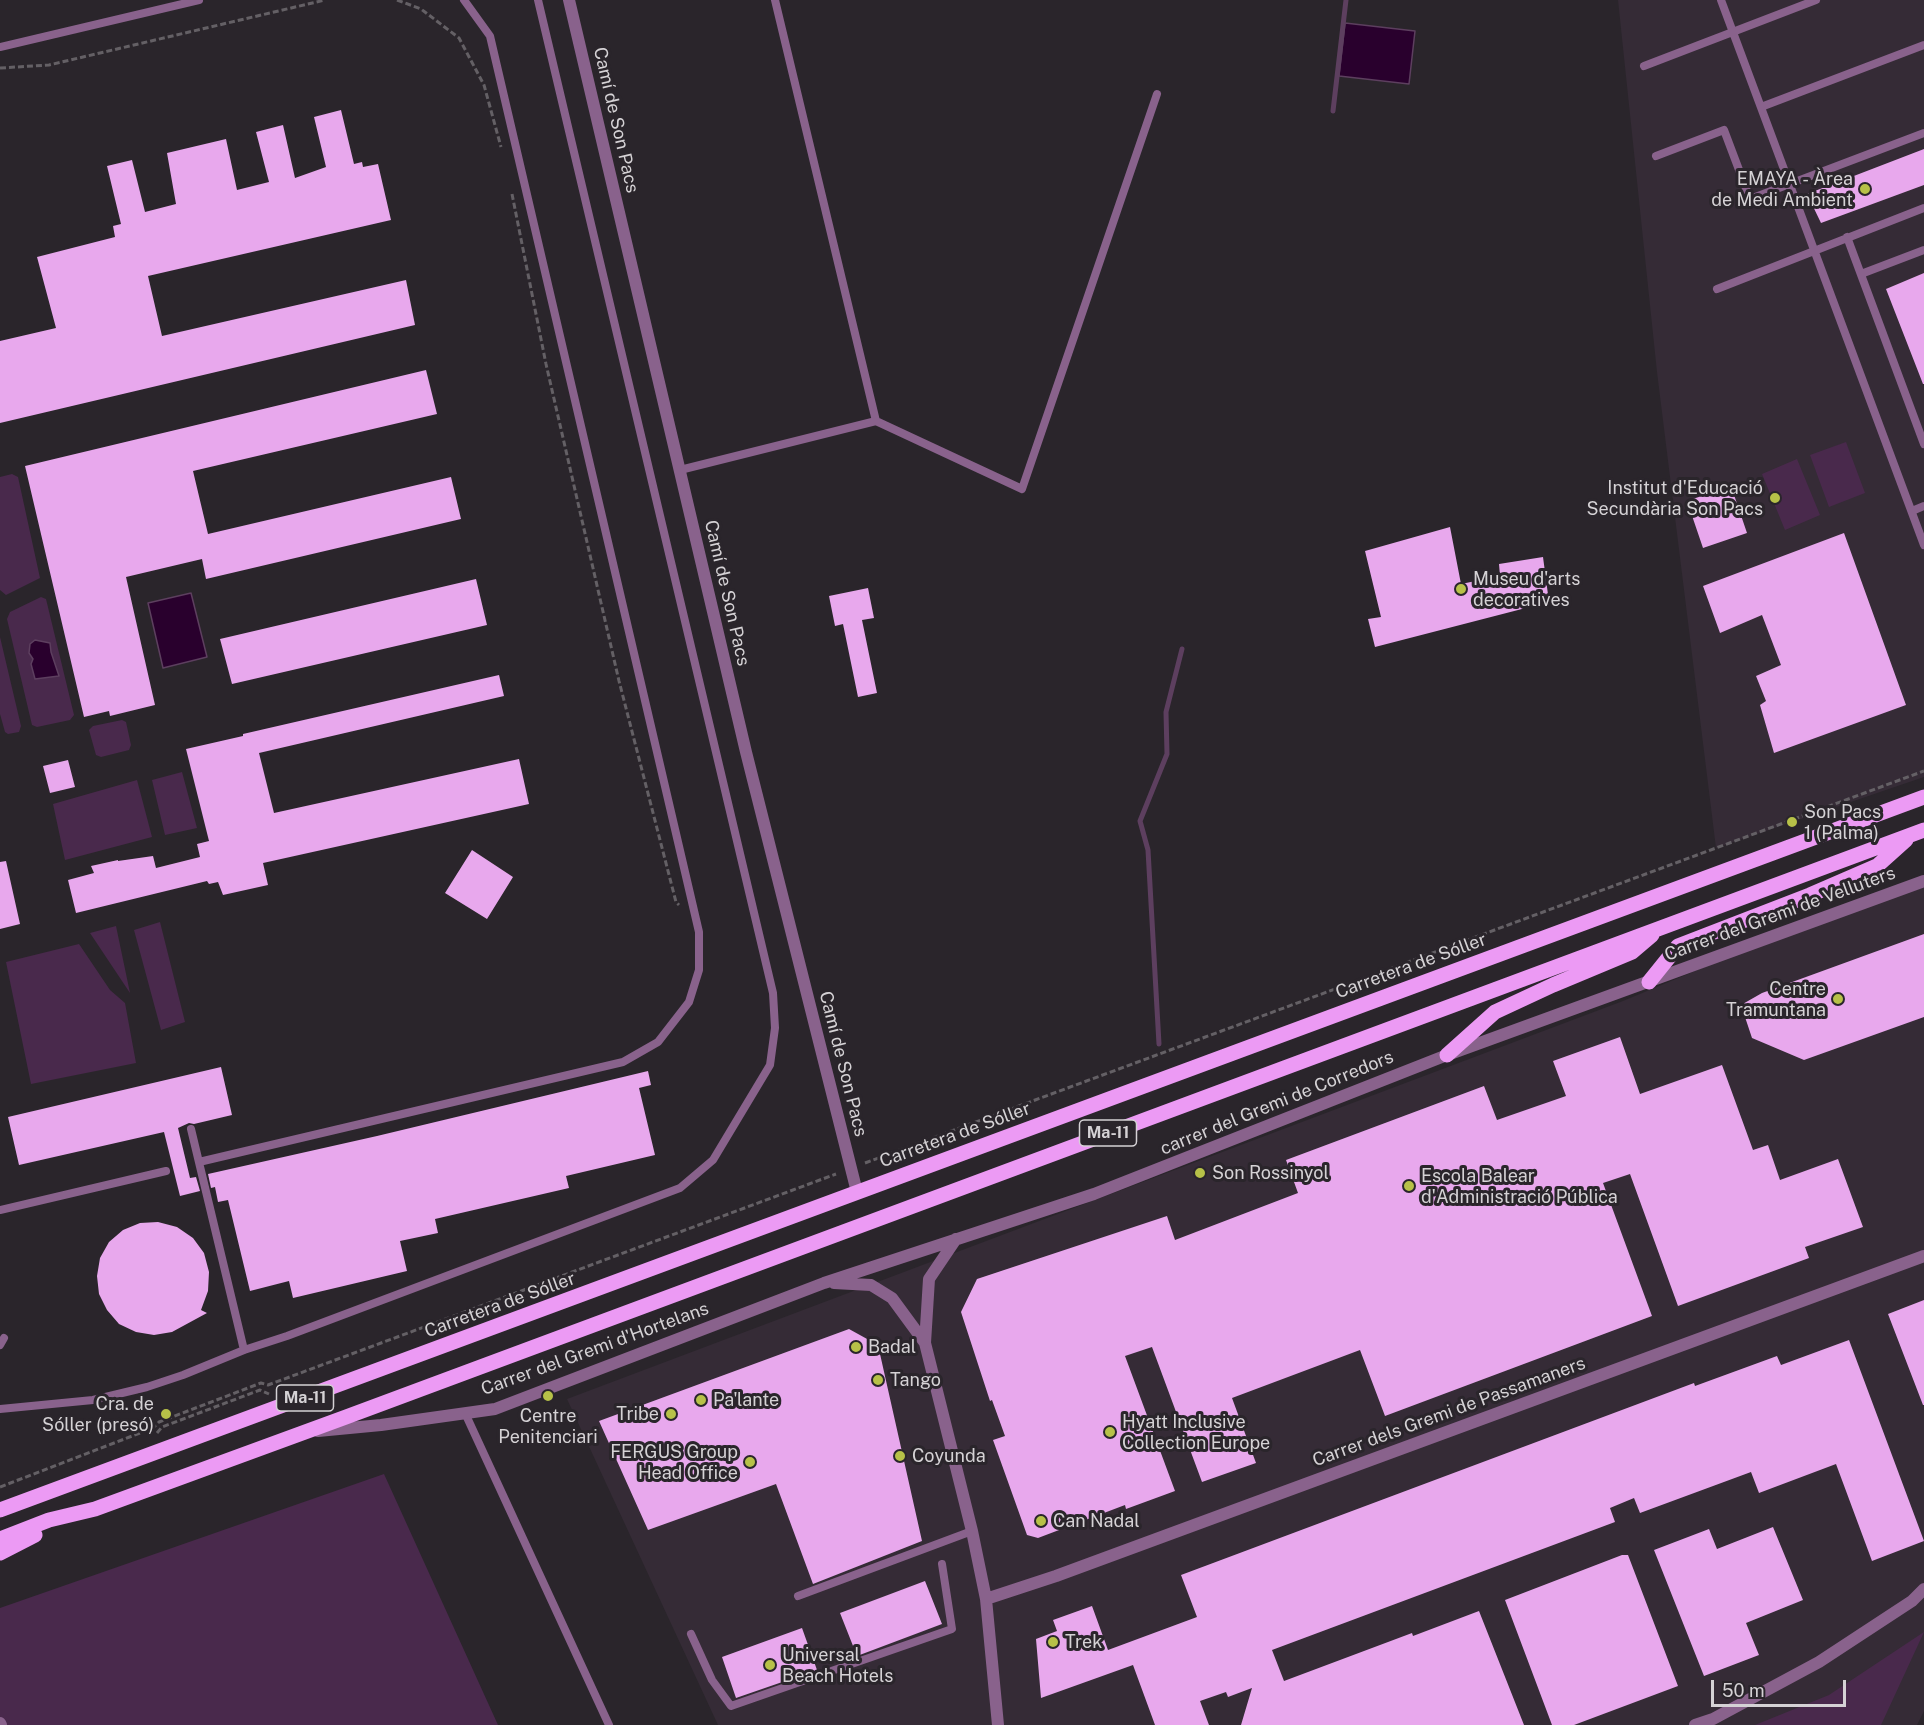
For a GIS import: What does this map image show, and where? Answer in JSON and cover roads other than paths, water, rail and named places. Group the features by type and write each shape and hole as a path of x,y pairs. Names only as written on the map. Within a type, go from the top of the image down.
{"main road":[{"name":"Carretera de Sóller","path":"0,1510 1924,797"},
{"name":"Ma-11","path":"0,1539 49,1520 95,1509 304,1432 1918,832"},
{"path":"1648,982 1678,946 1810,895 1877,866 1918,832"},
{"path":"1447,1055 1495,1012 1632,952 1660,928"},
{"path":"0,1552 95,1509"}],"street":[{"name":"Camí de Son Pacs","path":"568,0 779,889 857,1192"},
{"name":"Carrer del Gremi de Velluters","path":"1607,997 1924,881"},
{"name":"carrer del Gremi de Corredors","path":"890,1261 1094,1194 1447,1055 1607,997"},
{"path":"956,1239 929,1279 925,1343 972,1531 986,1599 998,1725"},
{"name":"Carrer dels Gremi de Passamaners","path":"986,1599 1056,1576 1924,1256"},
{"name":"Carrer del Gremi d'Hortelans","path":"304,1432 381,1425 495,1408 824,1283 890,1261"},
{"path":"824,1283 871,1285 892,1298 925,1343"},
{"path":"1695,1725 1713,1719 1819,1662 1912,1601 1924,1589"}],"lane":[{"path":"0,47 199,0"},
{"path":"199,1162 622,1062 658,1042 689,1002 699,970 699,932 490,36 464,0"},
{"path":"0,1409 53,1405 147,1387 680,1188 713,1160 770,1065 775,1028 773,993 538,0"},
{"path":"776,0 876,421"},
{"path":"1721,0 1924,544"},
{"path":"1644,66 1815,0"},
{"path":"1761,107 1924,45"},
{"path":"680,470 876,421 1022,489 1157,94"},
{"path":"1656,156 1724,130 1750,199 1924,133"},
{"path":"1717,289 1924,208"},
{"path":"1847,237 1924,444"},
{"path":"1861,274 1924,250"},
{"path":"1911,511 1924,506"},
{"path":"191,1128 244,1350"},
{"path":"0,1210 166,1171"},
{"path":"465,1413 609,1725"},
{"path":"798,1596 972,1531"},
{"path":"691,1634 712,1680 732,1706 952,1629 942,1564"}],"waterway":[{"path":"1333,111 1346,0"},
{"path":"1159,1044 1148,850 1140,821 1167,754 1166,712 1182,649"}],"place":[{"name":"EMAYA - Àrea de Medi Ambient","path":"1865,189"},
{"name":"Institut d'Educació Secundària Son Pacs","path":"1775,498"},
{"name":"Museu d'arts decoratives","path":"1461,589"},
{"name":"Son Pacs 1 (Palma)","path":"1792,822"},
{"name":"Centre Tramuntana","path":"1838,999"},
{"name":"Son Rossinyol","path":"1200,1173"},
{"name":"Escola Balear d'Administració Pública","path":"1409,1186"},
{"name":"Badal","path":"856,1347"},
{"name":"Tango","path":"878,1380"},
{"name":"Centre Penitenciari","path":"548,1396"},
{"name":"Pa'lante","path":"701,1400"},
{"name":"Cra. de Sóller (presó)","path":"166,1414"},
{"name":"Tribe","path":"671,1414"},
{"name":"Hyatt Inclusive Collection Europe","path":"1110,1432"},
{"name":"Coyunda","path":"900,1456"},
{"name":"FERGUS Group Head Office","path":"750,1462"},
{"name":"Can Nadal","path":"1041,1521"},
{"name":"Trek","path":"1053,1642"},
{"name":"Universal Beach Hotels","path":"770,1665"}]}
